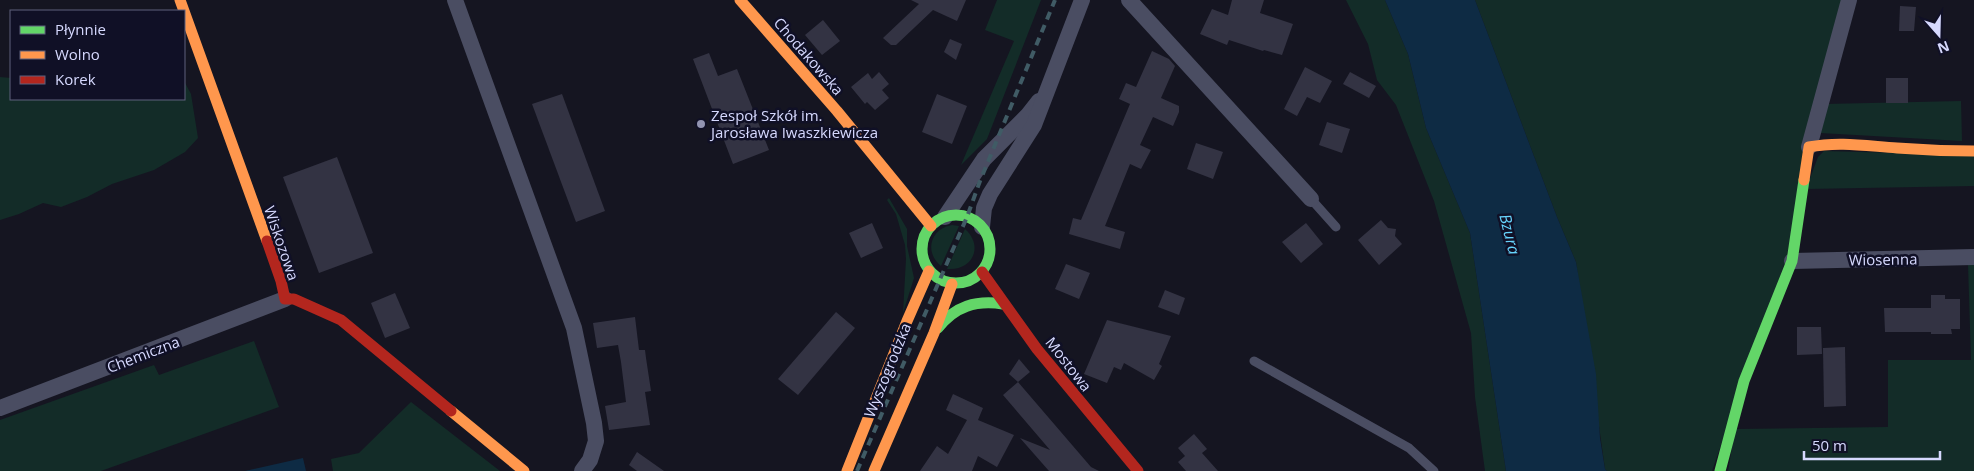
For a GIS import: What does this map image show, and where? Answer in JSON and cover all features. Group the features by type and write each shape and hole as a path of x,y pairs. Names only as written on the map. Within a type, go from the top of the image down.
{"street":[{"path":"455,0 574,328 596,441 590,460 582,471"},
{"name":"Chodakowska","path":"740,0 829,101 930,226"},
{"path":"982,227 984,208 990,194 1034,125 1082,0"},
{"path":"1129,0 1311,198"},
{"path":"1720,471 1744,381 1792,261 1809,147 1848,0"},
{"name":"Wiskozowa","path":"185,14 281,281 285,299 294,299 341,320 524,471"},
{"path":"945,217 984,159 1028,115 1050,87"},
{"path":"1809,147 1830,142 1850,142 1886,147 1974,151"},
{"path":"956,215 967,217 982,227 987,235 990,254 982,272 972,280 952,284 939,279 929,270 924,262 922,243 925,234 930,226 945,217 956,215"},
{"name":"Wiosenna","path":"1792,261 1974,257"},
{"name":"Wyszogrodzka","path":"847,471 929,270"},
{"name":"Mostowa","path":"982,272 1003,304 1077,398 1138,471"},
{"name":"Wyszogrodzka","path":"874,471 934,333 952,284"},
{"name":"Chemiczna","path":"0,408 285,299"},
{"path":"934,333 942,322 964,306 976,302 1003,304"}],"lane":[{"path":"1311,198 1336,226"},
{"path":"1254,361 1409,448 1434,471"}],"green space":[{"path":"997,0 1041,0 987,139 961,165 1014,41 985,30"},
{"path":"1346,0 1385,0 1408,54 1426,128 1470,233 1506,471 1485,471 1475,397 1471,333 1434,201 1396,105 1377,80 1368,44"},
{"path":"1475,0 1842,0 1786,259 1712,471 1607,471 1605,469 1576,262 1557,217"},
{"path":"0,77 10,78 10,100 185,100 185,83 191,94 198,138 185,152 154,170 112,184 87,197 61,207 43,203 0,220"},
{"path":"1961,101 1962,141 1820,133 1825,104"},
{"path":"1824,151 1974,155 1974,186 1806,189 1818,157"},
{"path":"889,198 907,229 907,246 914,278 903,313 905,245 896,214 887,200"},
{"path":"952,225 959,226 941,266 932,254 932,242 934,236 939,231"},
{"path":"965,229 974,243 975,250 973,256 963,266 956,269 947,269"},
{"path":"1968,264 1974,264 1974,471 1728,471 1735,429 1888,427 1888,360 1971,360"},
{"path":"254,341 279,407 101,471 0,471 0,420 154,365 159,375"},
{"path":"411,402 500,471 333,471 331,459 359,453"}],"water":[{"name":"Bzura","path":"1385,0 1475,0 1557,217 1576,262 1596,374 1600,438 1605,469 1607,471 1506,471 1470,233 1426,128 1408,54"},
{"path":"303,458 306,471 245,471"}],"building":[{"path":"911,0 966,0 957,21 933,10 896,45 891,45 883,38 919,4"},
{"path":"1232,0 1264,0 1260,13 1293,24 1282,55 1229,40 1227,45 1200,34 1212,9 1228,15"},
{"path":"1900,6 1916,7 1914,31 1899,31"},
{"path":"823,20 840,41 822,55 805,35"},
{"path":"950,39 962,44 956,60 944,52"},
{"path":"1152,51 1169,59 1175,66 1161,98 1179,106 1179,112 1173,126 1153,117 1140,145 1151,150 1141,169 1130,164 1105,226 1125,232 1120,249 1069,234 1073,218 1081,220 1130,104 1119,99 1126,83 1136,87"},
{"path":"709,53 718,76 737,69 769,150 733,164 693,59"},
{"path":"1305,67 1332,81 1320,103 1307,97 1297,116 1284,109"},
{"path":"879,72 889,84 882,90 889,98 875,110 867,102 865,104 851,87 868,73 872,79"},
{"path":"1350,72 1376,86 1369,98 1343,84"},
{"path":"1886,78 1908,78 1908,103 1886,103"},
{"path":"562,94 605,211 576,222 532,104"},
{"path":"937,94 967,106 952,144 922,132"},
{"path":"1327,122 1350,129 1342,153 1319,145"},
{"path":"1196,143 1223,152 1213,179 1187,169"},
{"path":"337,157 373,253 319,273 283,177"},
{"path":"1381,220 1388,228 1396,229 1395,236 1402,244 1379,265 1358,240"},
{"path":"872,223 883,248 861,258 849,233"},
{"path":"1306,223 1323,244 1301,263 1282,242"},
{"path":"1066,264 1090,273 1079,299 1055,289"},
{"path":"1165,290 1185,298 1179,315 1158,307"},
{"path":"395,293 410,328 385,338 371,303"},
{"path":"1931,295 1945,295 1945,299 1960,299 1960,329 1951,329 1952,334 1885,332 1884,308 1931,308"},
{"path":"836,312 855,328 798,395 778,379"},
{"path":"635,317 639,350 645,350 651,391 645,392 650,425 609,430 605,406 626,402 621,362 618,345 597,348 593,323"},
{"path":"1107,320 1171,336 1159,364 1162,366 1154,380 1124,363 1121,370 1114,367 1107,383 1084,374"},
{"path":"1797,327 1821,327 1822,354 1797,355"},
{"path":"1845,347 1846,406 1824,407 1823,348"},
{"path":"1019,359 1030,372 1018,382 1009,374"},
{"path":"1018,382 1091,467 1099,471 1049,471 1020,438 1050,450 1003,395"},
{"path":"953,394 983,408 978,420 1014,435 997,467 978,456 972,471 920,471 937,446 948,454 967,420 946,410"},
{"path":"1194,434 1207,449 1202,453 1218,471 1186,471 1178,462 1185,456 1178,448"},
{"path":"637,452 664,471 637,471 629,465"}],"railway":[{"path":"857,471 967,217 1055,0"}],"traffic: fast":[{"path":"1720,471 1744,381 1792,261 1804,180"},
{"path":"956,215 969,217 980,225 988,236 990,249 988,262 980,273 969,281 956,283 943,281 932,273 924,262 922,249 924,236 932,225 943,217 956,215"},
{"path":"938,328 952,314 967,306 984,303 1003,304"}],"traffic: slow":[{"path":"180,0 184,10"},
{"path":"740,0 837,111 931,226"},
{"path":"185,14 267,241"},
{"path":"1804,180 1809,147 1820,145 1842,144 1926,150 1974,151"},
{"path":"847,471 929,271"},
{"path":"874,471 934,333 952,284"},
{"path":"451,411 524,471"}],"traffic: jam":[{"path":"267,241 281,281 285,299 294,299 341,320 451,411"},
{"path":"982,272 1037,349 1138,471"}],"place":[{"name":"Zespoł Szkół im. Jarosława Iwaszkiewicza","path":"701,124"}]}
